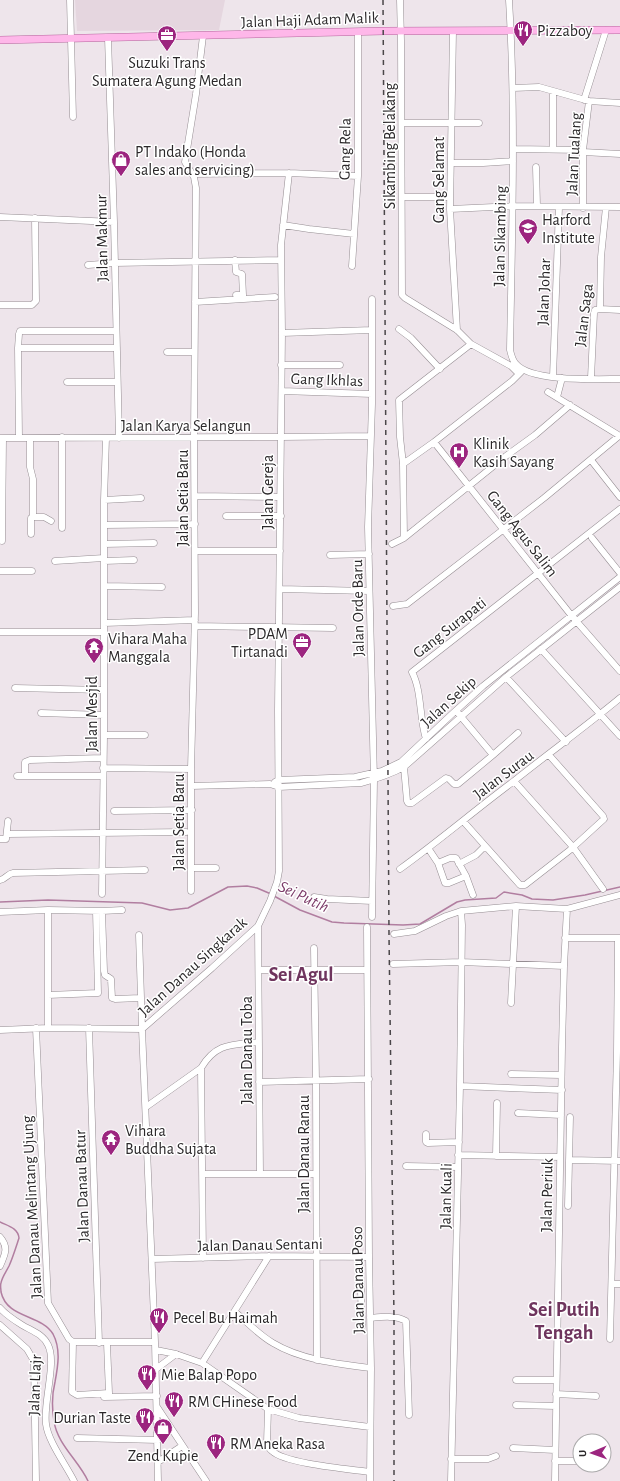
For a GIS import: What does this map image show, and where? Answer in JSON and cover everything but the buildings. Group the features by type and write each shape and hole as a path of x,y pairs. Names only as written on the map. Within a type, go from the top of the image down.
{"main road":[{"name":"Jalan Haji Adam Malik","path":"0,40 401,31 620,30"}],"street":[{"path":"70,0 73,117"},
{"name":"Sikambing Belakang","path":"400,0 402,292 405,298 457,330"},
{"name":"Jalan Sikambing","path":"509,0 513,88 513,206 510,350 516,364 522,371"},
{"name":"Jalan Tualang","path":"583,208 583,151 587,100 606,30"},
{"name":"Gang Selamat","path":"453,31 450,209 457,330"},
{"name":"Gang Rela","path":"352,266 358,176 358,32"},
{"name":"Jalan Setia Baru","path":"191,891 191,769 195,623 194,352 196,188 193,174 185,160 196,94 203,36"},
{"name":"Jalan Makmur","path":"108,38 119,438"},
{"path":"513,88 532,86 587,100 620,103"},
{"path":"553,91 553,149"},
{"path":"402,123 479,123"},
{"path":"513,149 553,149 620,154"},
{"path":"451,163 513,161"},
{"path":"536,167 537,206"},
{"path":"193,174 289,173 358,176"},
{"name":"Jalan Gereja","path":"279,783 282,390 281,260 283,225 289,173"},
{"path":"402,197 450,197"},
{"path":"450,209 513,206 583,208 620,207"},
{"name":"Jalan Johar","path":"553,377 559,207"},
{"name":"Jalan Saga","path":"591,378 594,313 595,310 600,309 601,257 606,207"},
{"path":"0,216 114,222"},
{"path":"0,305 32,305 36,301 35,218"},
{"path":"283,225 354,234"},
{"path":"234,299 234,296 243,294 242,274 236,272 235,260"},
{"path":"88,265 114,263 281,260"},
{"path":"195,302 275,297"},
{"name":"Jalan Orde Baru","path":"372,299 369,554 374,777 372,917"},
{"path":"600,309 620,310"},
{"path":"399,329 411,338 440,369"},
{"path":"282,333 372,330"},
{"path":"457,330 471,344 522,371 537,375 562,378 620,379"},
{"path":"19,438 18,348 20,331 116,331"},
{"path":"404,538 403,464 400,437 399,400 471,344"},
{"path":"18,348 117,348"},
{"path":"167,352 194,352"},
{"path":"282,366 340,365"},
{"path":"403,464 434,442 522,371"},
{"path":"557,397 562,378"},
{"path":"67,382 117,382"},
{"name":"Gang Ikhlas","path":"282,390 372,394"},
{"path":"393,606 407,604 503,530 620,436 548,392"},
{"path":"392,544 404,538 570,405"},
{"name":"Jalan Karya Selangun","path":"1,438 371,436"},
{"path":"62,437 62,528"},
{"path":"1,438 2,541"},
{"path":"30,438 30,467 33,479 33,517 31,520 31,534"},
{"name":"Jalan Mesjid","path":"102,894 104,758 104,500 106,438"},
{"name":"Gang Agus Salim","path":"434,442 571,615 620,671"},
{"path":"591,460 620,497"},
{"path":"195,496 280,497"},
{"path":"104,500 141,498"},
{"path":"538,574 620,509"},
{"path":"226,516 281,516"},
{"path":"33,517 44,517 50,521"},
{"path":"104,524 195,524"},
{"path":"592,538 620,573"},
{"path":"104,544 154,543"},
{"path":"195,551 280,551"},
{"path":"330,555 369,554"},
{"path":"55,561 104,559 134,560"},
{"path":"0,571 32,571"},
{"name":"Gang Surapati","path":"426,739 422,728 417,685 412,672 538,574"},
{"name":"Jalan Sekip","path":"403,764 426,739 483,686 620,577"},
{"path":"104,586 162,587"},
{"name":"Jalan Sekip","path":"191,786 279,783 361,783 403,764 506,677 620,587"},
{"path":"280,589 369,591"},
{"path":"104,623 195,623 333,628"},
{"path":"0,632 104,632"},
{"path":"541,649 620,736"},
{"path":"506,677 566,742"},
{"path":"15,688 104,690"},
{"name":"Jalan Surau","path":"400,869 514,780 566,742 620,698"},
{"path":"456,710 493,755"},
{"path":"41,713 104,715"},
{"path":"403,764 407,801 408,803 412,803 446,778 449,778 454,784 458,784 518,732"},
{"path":"104,735 145,735"},
{"path":"463,821 520,885 524,886 573,847 603,820 603,816 549,755"},
{"path":"24,776 25,762 30,760 104,758"},
{"path":"103,768 191,769"},
{"path":"17,776 103,776"},
{"path":"514,780 573,847 604,889"},
{"name":"Jalan Danau Singkarak","path":"158,1481 156,1350 142,1029 258,926 275,890 278,871 279,783"},
{"path":"114,811 192,810"},
{"path":"8,821 5,838 103,833 186,832"},
{"path":"459,864 472,857 486,846"},
{"path":"428,848 438,863 445,883 449,883 466,876"},
{"path":"438,863 455,857 466,876 472,895"},
{"path":"192,868 216,868"},
{"path":"0,880 13,873 145,870"},
{"path":"394,934 415,931 446,916 461,911 516,906 567,909 620,895"},
{"path":"314,897 372,901"},
{"path":"511,1003 516,906"},
{"name":"Jalan Periuk","path":"555,1481 562,1090 561,1075 567,909"},
{"path":"48,910 48,1028"},
{"path":"0,912 48,910 122,910"},
{"path":"48,994 98,992 99,911"},
{"path":"99,911 104,971 105,974 111,979 112,998 140,998"},
{"name":"Jalan Kuali","path":"451,1481 460,1086 461,911"},
{"name":"Jalan Danau Toba","path":"258,926 260,1174"},
{"name":"Jalan Danau Poso","path":"367,927 369,1079 368,1257 371,1368 370,1481"},
{"path":"0,1030 36,1028 142,1029 139,936"},
{"path":"565,938 619,938 617,1161 612,1223 610,1340"},
{"name":"Jalan Danau Ranau","path":"314,948 317,1360"},
{"path":"393,964 461,962 564,966"},
{"path":"259,970 367,970"},
{"name":"Jalan Danau Melintang Ujung","path":"36,1028 46,1291 49,1307 69,1340 73,1342"},
{"name":"Jalan Danau Batur","path":"89,1028 99,1343"},
{"path":"146,1108 201,1068 208,1058 224,1046 258,1042"},
{"path":"201,1068 203,1258"},
{"path":"511,1074 561,1075"},
{"path":"259,1082 316,1082 369,1079"},
{"path":"460,1086 562,1090"},
{"path":"496,1156 497,1102"},
{"path":"518,1113 561,1115"},
{"path":"568,1206 570,1117"},
{"path":"426,1134 426,1142 428,1143 459,1142"},
{"path":"458,1155 560,1157"},
{"path":"568,1160 617,1161"},
{"path":"406,1166 458,1167"},
{"path":"203,1174 316,1174"},
{"path":"612,1223 620,1223"},
{"path":"0,1237 6,1246 6,1252 0,1266"},
{"path":"202,1363 270,1256"},
{"name":"Jalan Danau Sentani","path":"152,1259 270,1256 368,1257"},
{"path":"360,1256 362,1326"},
{"path":"612,1284 620,1284"},
{"name":"Jalan Llajr","path":"0,1308 22,1325 39,1334 48,1345 51,1363 46,1398 46,1427 49,1436 74,1481"},
{"path":"235,1312 274,1344 317,1360 371,1368"},
{"path":"370,1318 388,1317 403,1319 406,1321 409,1415"},
{"path":"0,1325 27,1348 34,1361 36,1481"},
{"path":"107,1343 109,1393 77,1395 72,1392 73,1342 155,1342"},
{"path":"156,1350 176,1354 202,1363 268,1409 299,1418 370,1427"},
{"path":"156,1369 176,1354"},
{"path":"516,1380 556,1380"},
{"path":"556,1394 596,1396"},
{"path":"70,1397 157,1396"},
{"path":"516,1405 556,1406"},
{"path":"157,1407 206,1481"},
{"path":"268,1409 267,1443 268,1447 274,1453 310,1464 370,1472"},
{"path":"77,1438 158,1440"},
{"path":"158,1462 182,1446"},
{"path":"513,1448 555,1450"},
{"path":"451,1459 488,1459 496,1456"},
{"path":"555,1460 572,1461"}],"shaded area":[{"path":"75,0 225,0 219,30 77,31"}],"waterway":[{"name":"Sei Putih","path":"0,902 48,900 142,903 170,910 188,908 228,887 247,886 257,888 271,894"},
{"name":"Sei Putih","path":"274,896 300,910 332,922 403,925 420,924 457,902 496,898 504,892 522,895 532,899 553,900 620,887"},
{"path":"0,1222 15,1230 19,1238 1,1285 1,1292 4,1301 17,1312 41,1323 48,1328 56,1340 58,1364 53,1391 53,1416 59,1437 88,1481"}],"railway":[{"path":"383,0 389,935 394,1318 394,1481"}],"place":[{"name":"Pizzaboy","path":"523,47"},
{"name":"Suzuki Trans Sumatera Agung Medan","path":"167,52"},
{"name":"PT Indako (Honda sales and servicing)","path":"121,177"},
{"name":"Harford Institute","path":"528,245"},
{"name":"Klinik Kasih Sayang","path":"459,469"},
{"name":"PDAM Tirtanadi","path":"302,659"},
{"name":"Vihara Maha Manggala","path":"94,664"},
{"name":"Vihara Buddha Sujata","path":"111,1156"},
{"name":"Pecel Bu Haimah","path":"159,1334"},
{"name":"Mie Balap Popo","path":"147,1391"},
{"name":"RM CHinese Food","path":"174,1418"},
{"name":"Durian Taste","path":"145,1434"},
{"name":"Zend Kupie","path":"163,1445"},
{"name":"RM Aneka Rasa","path":"216,1460"}],"district":[{"name":"Sei Agul","path":"301,974"},
{"name":"Sei Putih Tengah","path":"564,1320"}]}
